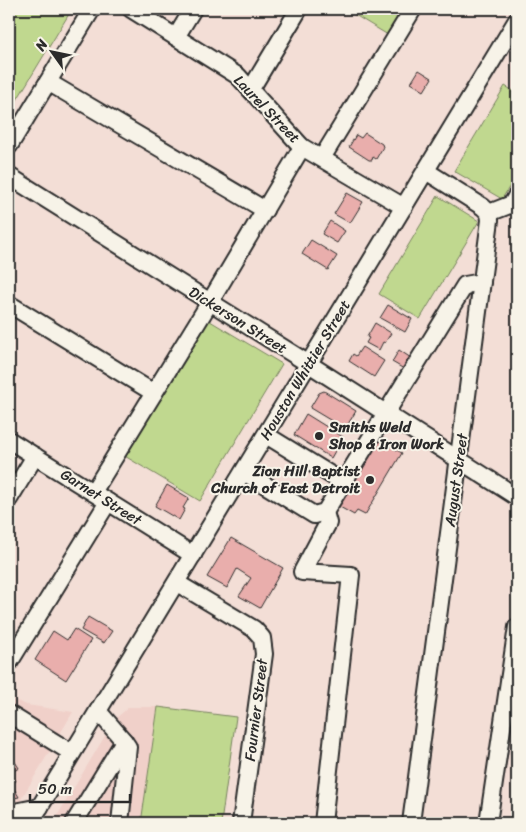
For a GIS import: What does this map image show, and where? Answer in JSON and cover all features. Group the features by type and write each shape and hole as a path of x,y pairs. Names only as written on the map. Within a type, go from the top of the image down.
{"street":[{"path":"9,146 92,9"},
{"name":"Laurel Street","path":"131,9 238,76 302,146 404,207"},
{"path":"176,37 193,9"},
{"path":"251,89 300,9"},
{"path":"322,158 413,9"},
{"name":"Houston Whittier Street","path":"30,823 517,20"},
{"path":"48,82 265,210"},
{"path":"93,492 210,302 302,146"},
{"path":"426,171 483,207 489,213 512,204 517,194"},
{"name":"Dickerson Street","path":"9,176 517,496"},
{"name":"August Street","path":"411,823 490,220 489,213"},
{"path":"244,472 314,515 325,512 464,285 482,282"},
{"path":"9,304 154,393"},
{"path":"266,434 344,483"},
{"name":"Garnet Street","path":"9,440 193,555"},
{"path":"9,499 35,456"},
{"path":"9,663 108,502"},
{"path":"323,823 351,575 302,572 328,523 325,512"},
{"name":"Fournier Street","path":"177,583 254,629 262,638 264,654 241,823"},
{"path":"488,823 517,627"},
{"path":"98,711 128,747 120,823"},
{"path":"9,714 72,753"},
{"path":"74,823 124,740"},
{"path":"9,814 40,807"}],"shaded area":[{"path":"9,698 27,705 73,712 20,801 9,803"},
{"path":"129,707 158,707 141,823 53,823 115,719"}],"green space":[{"path":"9,9 72,9 9,113"},
{"path":"345,9 403,9 388,35"},
{"path":"505,86 517,93 517,174 502,199 454,171"},
{"path":"438,196 479,221 420,319 379,294"},
{"path":"205,318 282,364 200,501 123,455"},
{"path":"158,707 236,717 221,823 141,823"}],"building":[{"path":"419,70 432,78 424,91 411,83"},
{"path":"365,133 382,144 383,147 376,159 373,157 372,160 369,160 349,147 356,135 361,138"},
{"path":"347,193 363,202 350,223 334,214"},
{"path":"330,221 345,231 337,243 322,234"},
{"path":"311,240 337,256 328,270 302,254"},
{"path":"388,305 412,319 405,332 380,318"},
{"path":"375,323 391,333 379,350 366,343 369,338 367,337"},
{"path":"362,347 384,361 374,377 349,361 353,354 356,356"},
{"path":"399,350 411,358 404,369 392,362"},
{"path":"324,391 356,411 345,429 310,408 319,393"},
{"name":"Smiths Weld Shop & Iron Work","path":"306,414 343,437 331,458 294,435"},
{"name":"Zion Hill Baptist Church of East Detroit","path":"378,439 402,453 365,515 357,511 354,515 338,506"},
{"path":"167,485 189,498 179,520 155,506"},
{"path":"231,538 283,568 260,608 239,596 251,578 237,569 227,588 207,577"},
{"path":"88,617 112,631 104,643 81,630"},
{"path":"74,629 91,640 66,680 35,660 53,631 67,640"},
{"path":"9,755 19,768 10,773 13,776 9,778"},
{"path":"13,776 16,781 13,783 13,787 19,797 9,799 9,778"}],"place":[{"name":"Smiths Weld Shop & Iron Work","path":"319,436"},
{"name":"Zion Hill Baptist Church of East Detroit","path":"370,480"}]}
